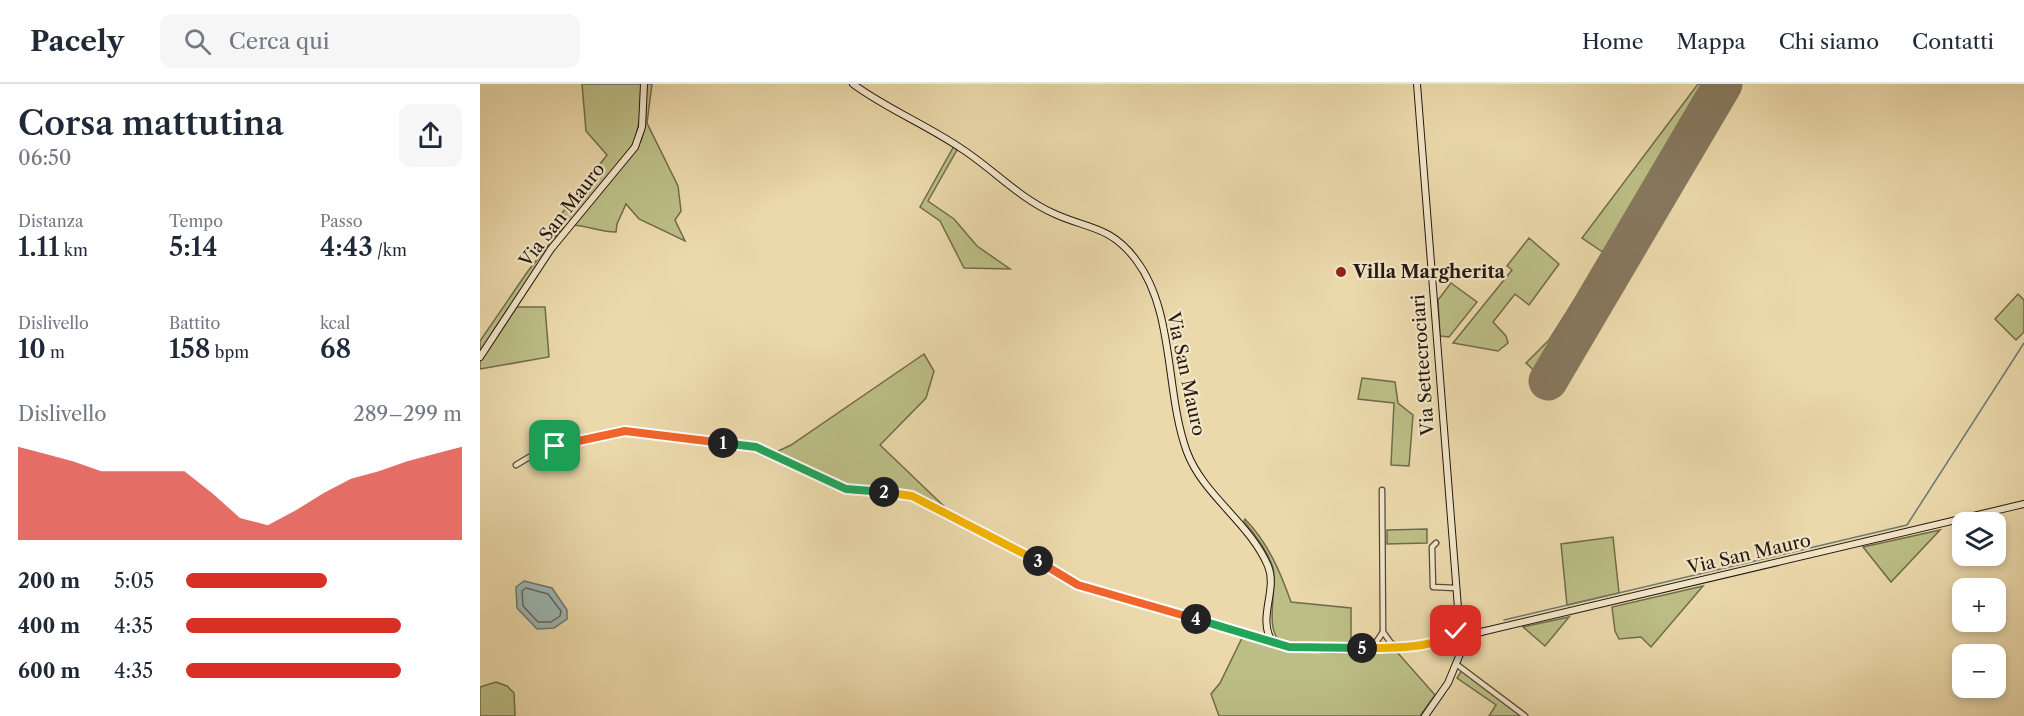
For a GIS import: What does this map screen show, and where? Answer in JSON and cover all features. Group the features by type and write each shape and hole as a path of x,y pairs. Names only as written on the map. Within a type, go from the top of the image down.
{"main road":[{"name":"Via San Mauro","path":"480,357 551,249 635,147 642,127 644,84"},
{"name":"Via San Mauro","path":"853,84 878,103 929,127 1025,196 1055,214 1102,230 1136,259 1153,293 1169,354 1178,425 1186,451 1201,478 1233,515 1268,565 1270,579 1266,629 1272,641 1278,645 1303,648 1399,648 1481,632 2024,504"},
{"name":"Via Settecrociari","path":"1417,84 1461,636 1457,661 1448,683 1425,716"},
{"path":"1458,608 1464,621 1481,632"}],"street":[{"path":"516,465 541,450 618,431 756,447 846,489 912,496 1050,567 1078,585 1112,593 1278,645"},
{"path":"1382,490 1384,648"},
{"path":"1436,543 1432,547 1433,587 1456,588"},
{"path":"1383,638 1399,648"},
{"path":"1366,648 1383,638"},
{"path":"1457,661 1526,716"}],"green space":[{"path":"582,84 641,84 640,117 635,141 616,168 554,241 480,351 480,341 528,271 563,227 555,222 607,155 586,131"},
{"path":"646,84 652,84 647,123 678,186 681,211 675,220 685,241 639,219 626,204 616,232 573,225 641,141 645,127"},
{"path":"1698,84 1715,84 1542,378 1526,363 1549,340 1604,253 1582,238"},
{"path":"954,146 958,148 928,201 954,219 977,246 1010,269 964,268 940,221 920,207"},
{"path":"1529,238 1559,264 1529,305 1515,294 1493,322 1506,336 1508,343 1498,351 1453,343 1512,270 1507,266"},
{"path":"1451,283 1477,302 1449,337 1440,336 1438,300"},
{"path":"2018,294 2024,300 2024,332 2016,340 1995,319"},
{"path":"515,307 545,307 549,357 480,369 480,359"},
{"path":"924,354 934,371 926,398 880,445 950,512 912,494 833,483 776,452 791,445"},
{"path":"1362,378 1395,382 1398,403 1413,415 1409,466 1391,465 1394,403 1358,399"},
{"path":"1245,519 1272,558 1291,602 1351,608 1351,644 1296,645 1282,642 1276,637 1272,619 1273,568 1265,549 1244,521"},
{"path":"1427,529 1427,543 1387,544 1387,530"},
{"path":"1940,530 1891,582 1863,547"},
{"path":"1613,537 1619,593 1567,605 1561,544"},
{"path":"1703,586 1651,647 1641,637 1619,639 1615,631 1612,607"},
{"path":"1569,617 1545,646 1523,627"},
{"path":"1243,636 1281,648 1397,652 1435,695 1420,716 1219,716 1211,694 1220,683"},
{"path":"1462,670 1522,716 1489,716 1496,705 1457,678"},
{"path":"496,682 507,686 514,693 515,716 480,716 480,687"}],"water":[{"path":"524,581 552,588 567,610 567,619 554,628 537,629 517,608 516,587"}],"waterway":[{"path":"1504,620 1907,525 2024,343"}],"runway":[{"path":"1548,381 1723,84"}],"place":[{"name":"Villa Margherita","path":"1341,272"}],"route":[{"path":"555,446 611,432 625,431 756,447 782,457 846,489 912,496 1050,567 1078,585 1112,593 1278,645 1303,648 1399,648 1443,639 1455,634 1456,631"}]}
